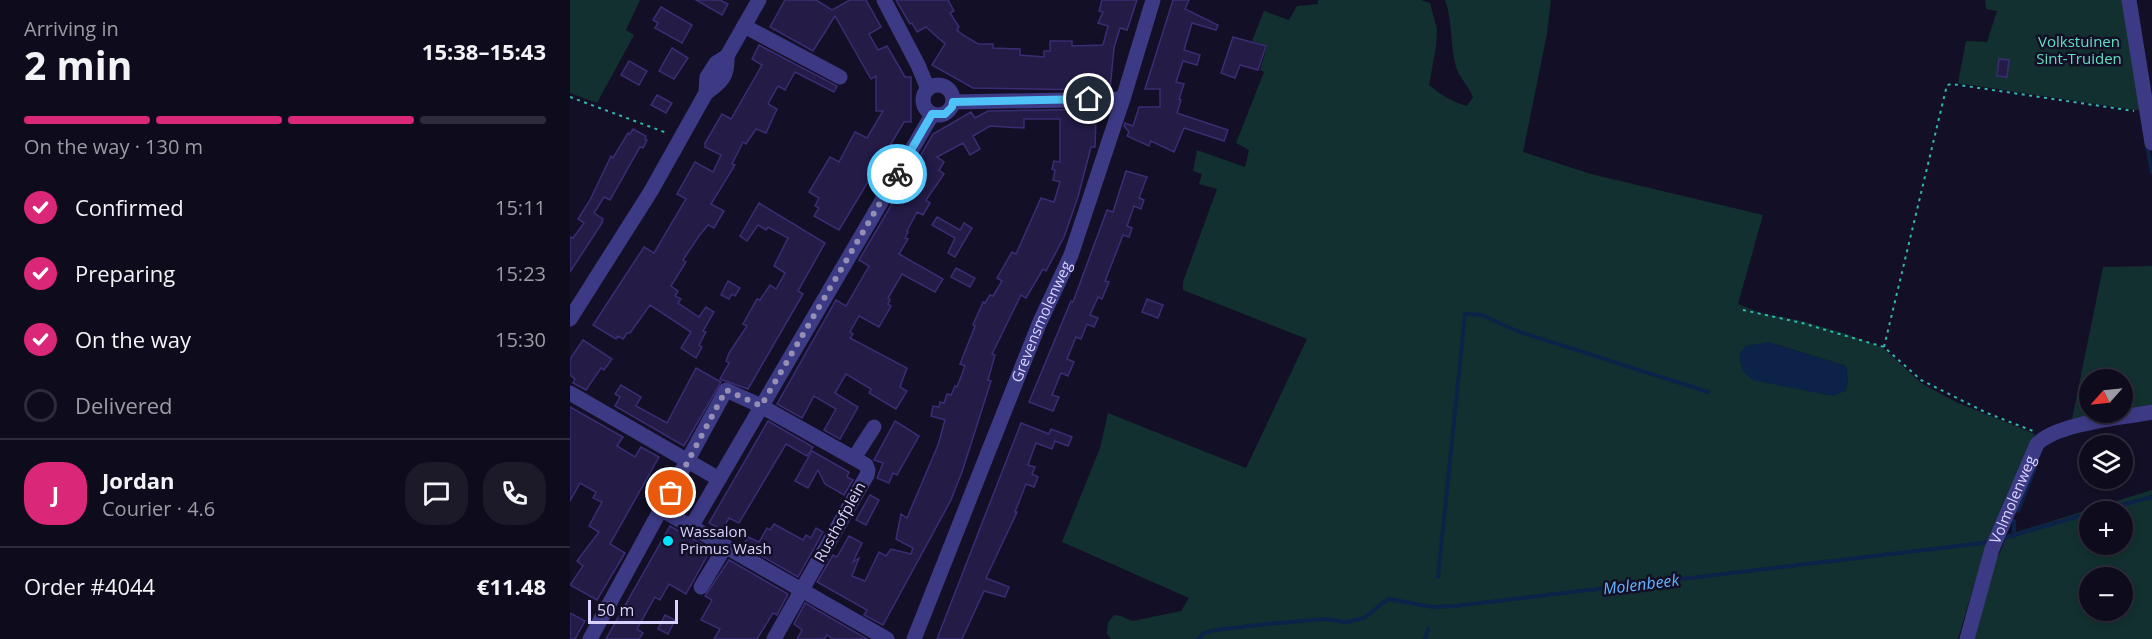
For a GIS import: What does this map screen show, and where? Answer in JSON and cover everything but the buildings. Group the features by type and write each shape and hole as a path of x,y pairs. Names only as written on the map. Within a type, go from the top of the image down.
{"street":[{"path":"570,319 634,219 706,93 719,84 728,70 727,56 759,0"},
{"path":"884,0 928,89"},
{"name":"Grevensmolenweg","path":"914,639 1035,334 1071,255 1153,0"},
{"path":"2129,0 2152,143"},
{"path":"744,26 840,77"},
{"path":"936,85 946,87 951,91 953,102 952,107 945,114 932,114 926,109 923,97 928,89 936,85"},
{"path":"953,102 1123,99"},
{"path":"692,527 932,114"},
{"name":"Rusthofplein","path":"689,460 726,390 761,406 866,465 867,475 802,590"},
{"path":"570,393 719,479"},
{"path":"2045,436 2060,430 2152,412"},
{"name":"Rusthofplein","path":"854,458 874,427"},
{"name":"Volmolenweg","path":"1966,639 1999,531 2032,451 2045,436"},
{"path":"590,639 689,460"},
{"path":"662,510 887,639"},
{"path":"701,587 725,547"},
{"path":"774,639 802,590"}],"path":[{"path":"1884,347 1947,85 2146,111"},
{"path":"570,97 681,138"},
{"path":"1743,309 1803,323 1884,347 1921,380 1987,413 2045,436"}],"green space":[{"path":"570,0 640,0 626,30 634,35 597,103 570,93"},
{"path":"1318,0 1421,0 1430,3 1437,29 1429,85 1447,98 1467,106 1473,97 1456,67 1445,0 1551,0 1547,34 1523,152 1591,174 1763,215 1738,304 1761,313 1802,321 1847,334 1883,348 1921,383 1956,402 2035,434 2028,446 1975,582 1958,639 1111,639 1107,634 1108,622 1114,615 1132,621 1181,611 1189,598 1062,542 1100,448 1108,413 1246,468 1307,339 1183,290 1183,282 1217,189 1199,184 1202,174 1193,171 1197,150 1245,167 1249,150 1236,143 1264,72 1260,70 1267,46 1252,41 1264,11 1289,20 1297,6 1318,4","holes":["1768,342 1846,366 1848,380 1845,391"]},
{"name":"Volkstuinen Sint-Truiden","path":"1985,0 2125,0 2140,110 1958,83 1966,41 1987,42 1997,11 1986,9"},
{"path":"2152,266 2152,407 2133,411 2133,369 2082,369 2103,267"},
{"path":"2079,385 2079,422 2071,424"},
{"path":"2152,490 2152,639 1970,639 1988,581 2007,535 2079,513 2079,555 2133,555 2133,501 2117,501"}],"water":[{"path":"1768,342 1846,366 1848,380 1845,391 1833,396 1752,380 1742,370 1739,354 1746,346"}],"waterway":[{"path":"2147,146 2152,172"},
{"path":"1438,577 1465,314 1482,315 1517,331 1708,392"},
{"path":"2018,511 2035,468"},
{"name":"Molenbeek","path":"2133,502 2152,497"},
{"name":"Molenbeek","path":"2001,539 2079,516"},
{"path":"2014,521 2014,536"},
{"name":"Molenbeek","path":"1198,639 1204,633 1216,630 1266,624 1324,619 1347,622 1364,618 1388,599 1433,607 1455,606 1991,542"},
{"path":"1425,639 1428,629"}],"way so far":[{"path":"671,493 726,390 761,406 897,174"}],"place":[{"name":"Wassalon Primus Wash","path":"668,541"}],"route":[{"path":"897,174 932,114 936,116 945,114 952,107 953,102 1089,99"}]}
